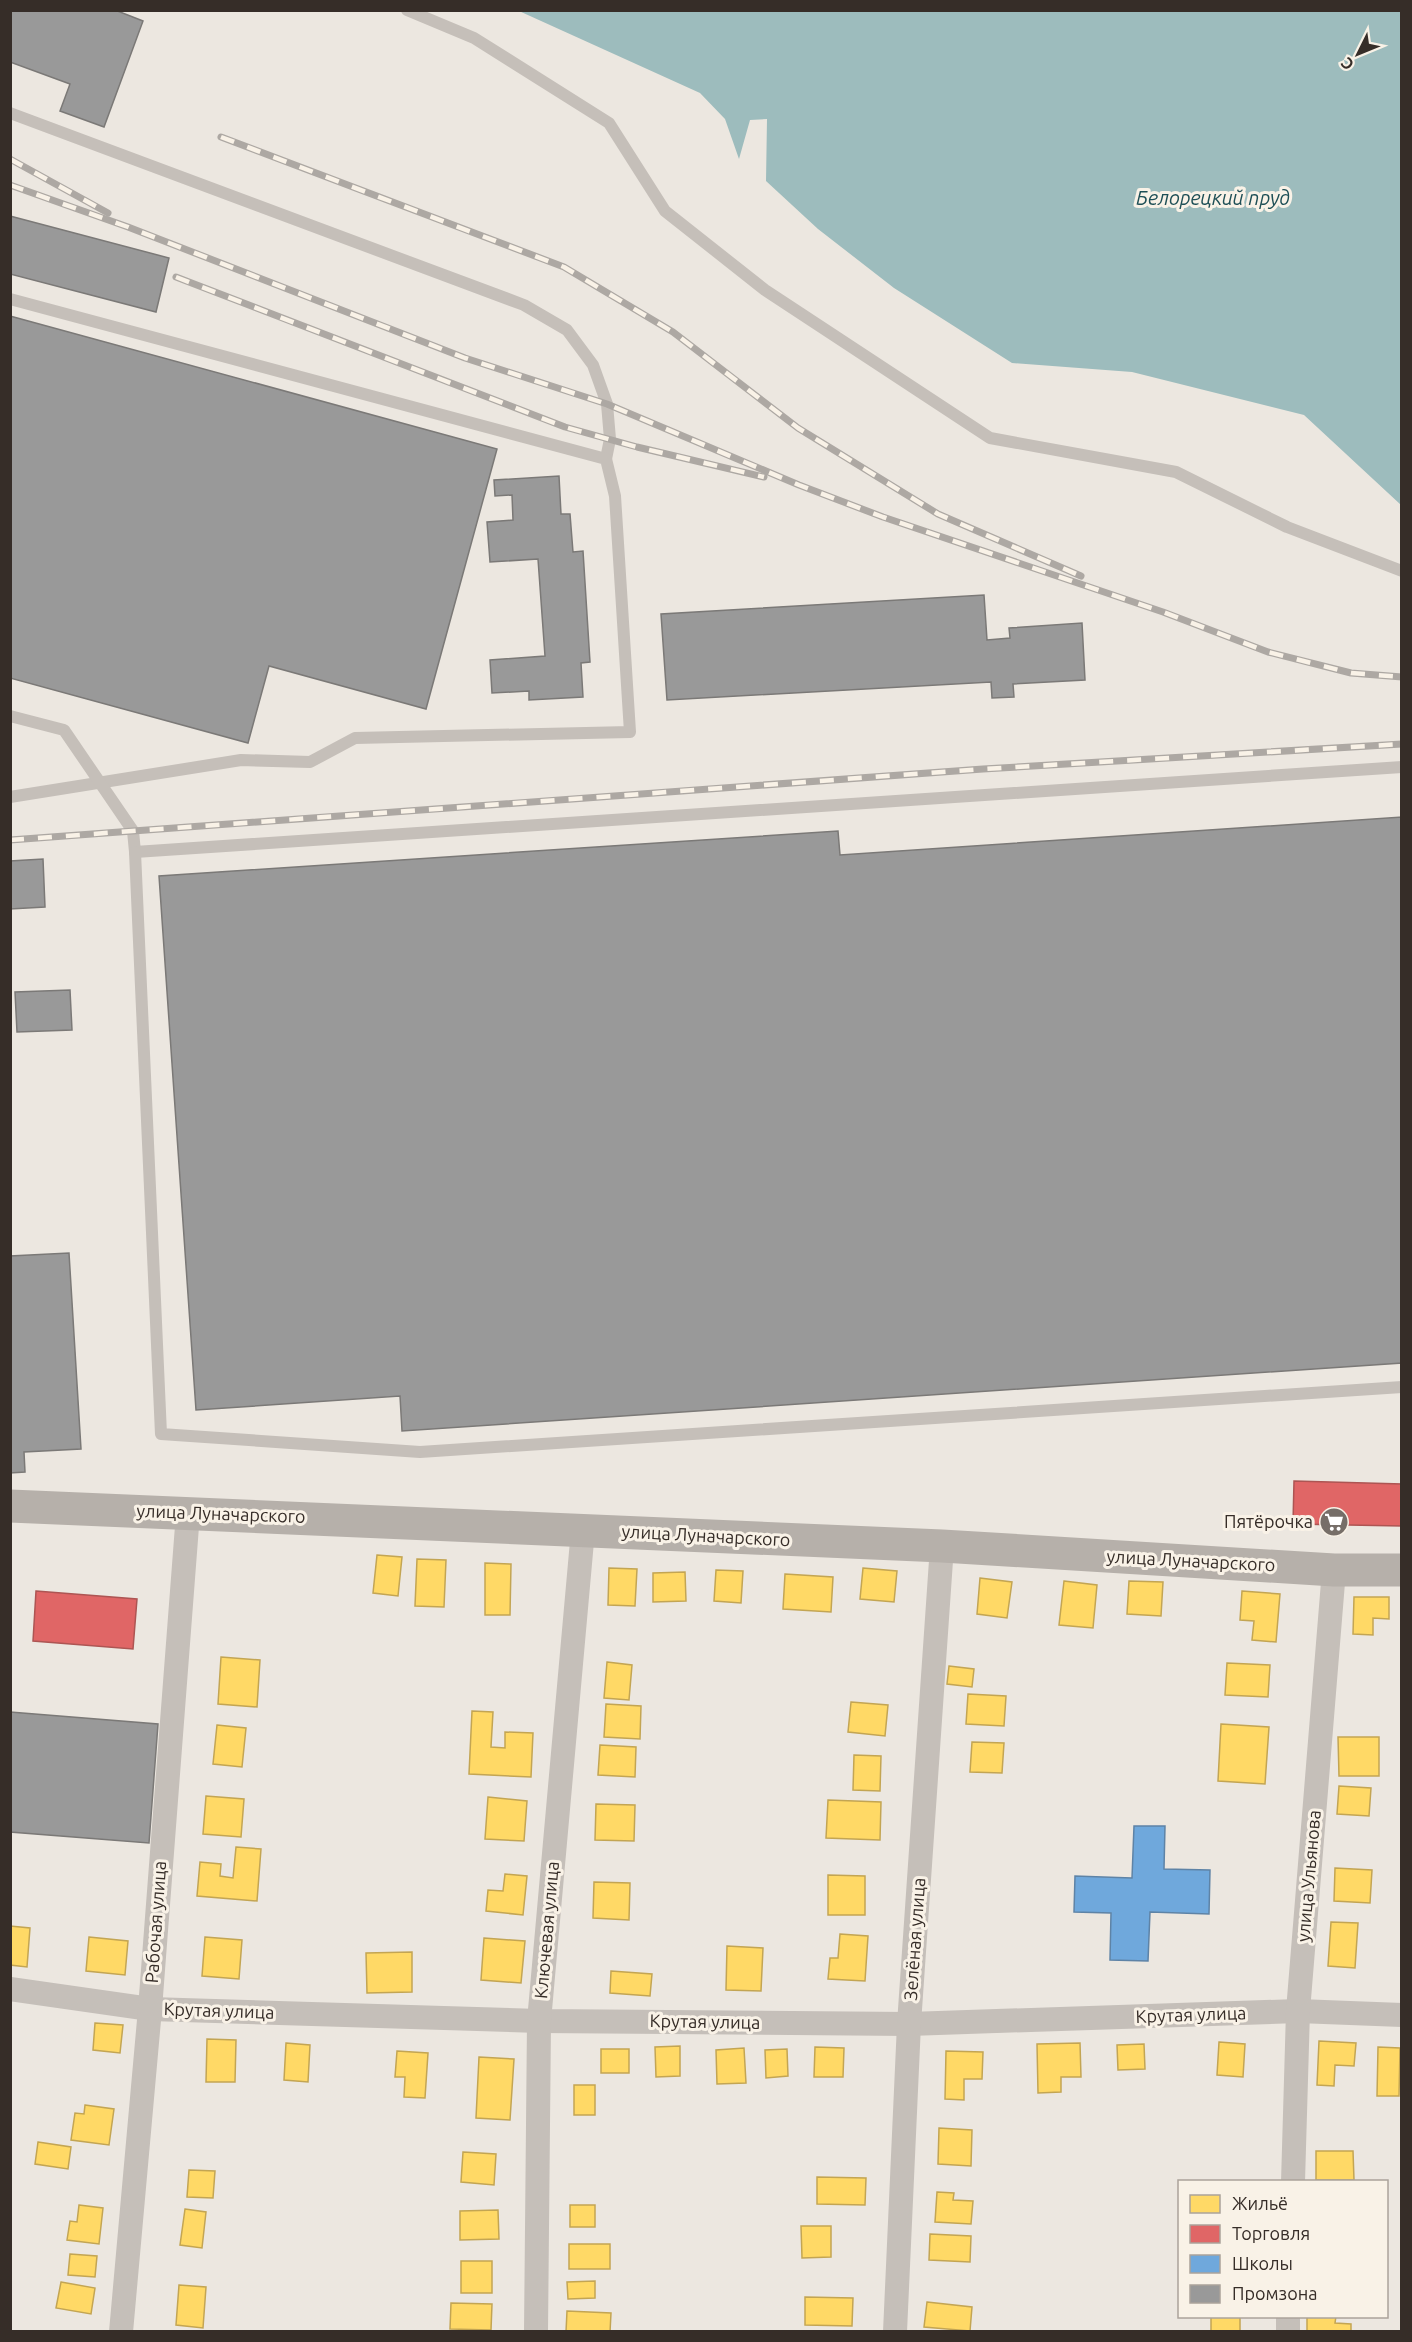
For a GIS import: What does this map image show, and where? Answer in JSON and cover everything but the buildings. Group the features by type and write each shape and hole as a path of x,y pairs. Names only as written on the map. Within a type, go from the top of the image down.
{"street":[{"name":"улица Луначарского","path":"10,1506 942,1546 1334,1570 1401,1570"},
{"name":"Рабочая улица","path":"122,2331 150,2009 188,1513"},
{"name":"Ключевая улица","path":"536,2331 539,2021 583,1530"},
{"name":"Зелёная улица","path":"895,2331 909,2024 942,1546"},
{"name":"улица Ульянова","path":"1293,2180 1298,2011 1334,1570"},
{"name":"Крутая улица","path":"10,1989 150,2009 539,2021 909,2024 1298,2011 1401,2014"}],"lane":[{"path":"407,10 474,38 609,123 664,211 765,290 990,438 1176,472 1287,527 1401,571"},
{"path":"10,113 524,305 567,330 593,365 607,404 610,440 606,459 615,496 630,732 355,738 310,762 242,760 10,797"},
{"path":"10,299 606,459"},
{"path":"10,716 64,730 133,831 161,1434 420,1452 1401,1387"},
{"path":"135,852 1401,767"}],"water":[{"name":"Белорецкий пруд","path":"519,11 1401,11 1401,505 1304,415 1132,372 1012,363 894,288 818,229 766,181 767,119 750,120 739,159 725,119 700,93"}],"railway":[{"path":"221,137 564,267 673,332 798,428 938,514 1081,576"},
{"path":"10,159 108,213"},
{"path":"10,185 128,227 465,358 607,404 799,485 883,517 1163,612 1268,652 1351,673 1402,677"},
{"path":"176,277 565,427 637,447 764,477"},
{"path":"10,840 983,769 1402,744"}],"place":[{"name":"Пятёрочка","path":"1334,1522"}]}
